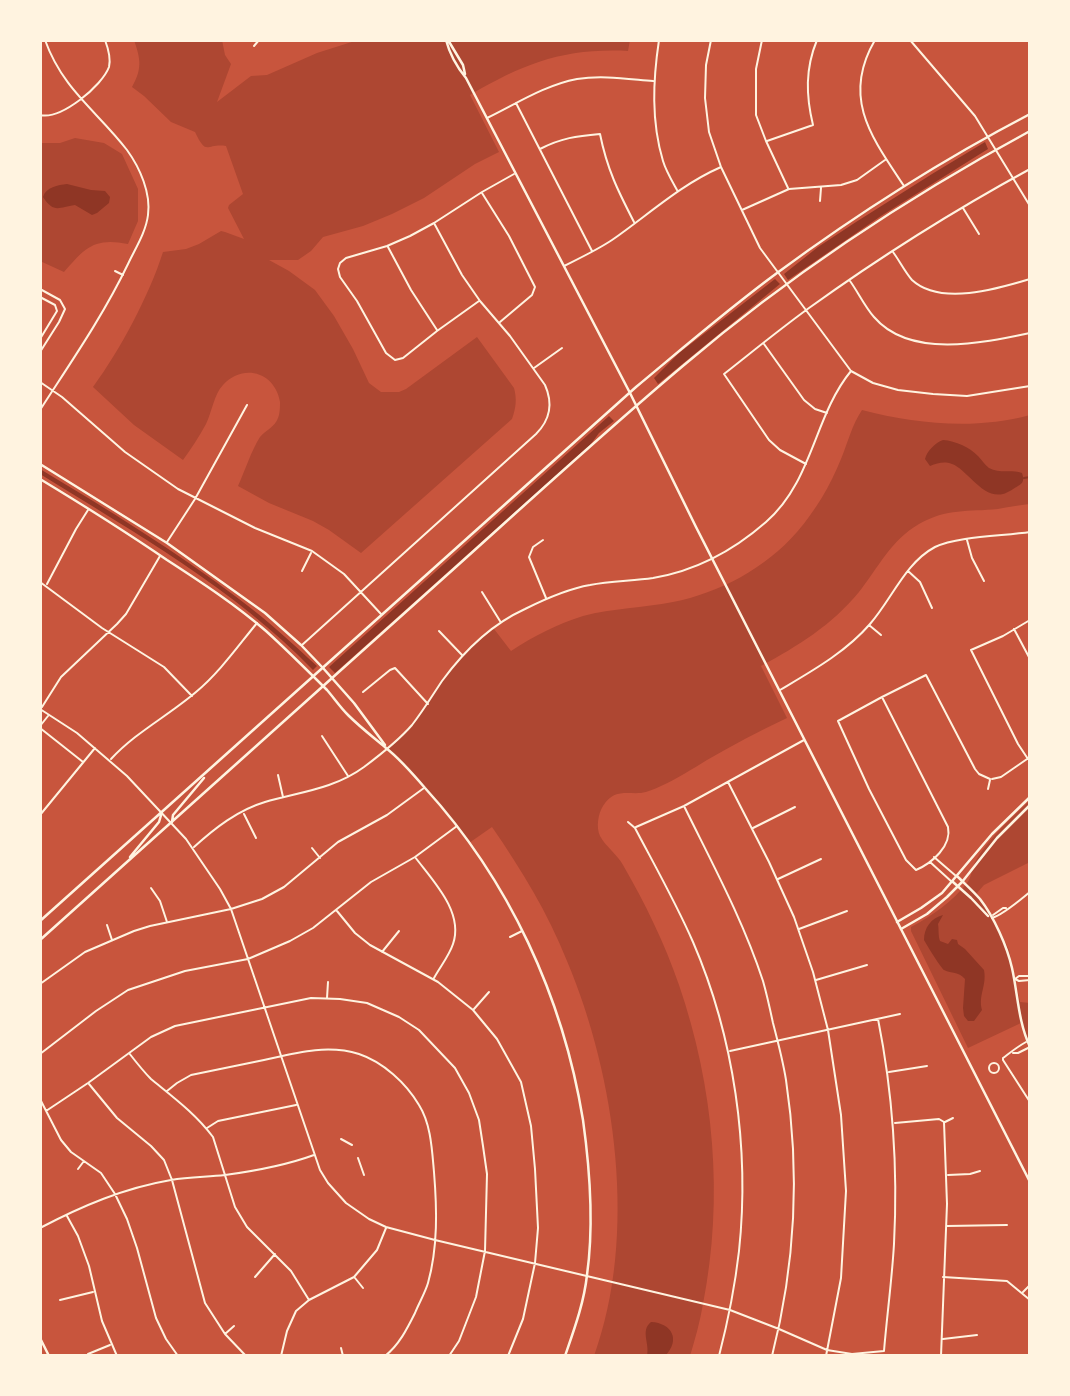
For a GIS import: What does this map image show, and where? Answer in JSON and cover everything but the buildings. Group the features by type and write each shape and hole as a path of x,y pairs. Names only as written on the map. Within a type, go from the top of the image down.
{"main road":[{"path":"447,40 463,65 466,78 486,118 630,393 1030,1182"},
{"path":"40,920 684,346 777,273 905,187 988,136 1030,114"},
{"path":"40,940 694,356 786,285 870,226 1030,131"},
{"path":"40,464 167,543 265,613 323,668 382,738 387,748"},
{"path":"40,479 160,555 257,623 323,686 345,712 387,748 425,787 457,826 492,876 523,931 549,989 578,1088 589,1182 590,1230 587,1276 578,1318 565,1356"},
{"path":"172,822 173,815 210,770"},
{"path":"897,922 930,902 953,882 992,834 1030,797"},
{"path":"901,929 927,914 958,887 983,854 1030,805"},
{"path":"126,863 159,822 162,812"},
{"path":"957,876 979,898 1006,948 1019,1013 1030,1047"},
{"path":"953,882 991,918"},
{"path":"40,1339 49,1356"}],"street":[{"path":"40,410 77,355 123,275 144,232 148,214 146,193 135,161 79,99 58,70 45,40"},
{"path":"40,115 46,117 66,109 100,83 110,65 105,40"},
{"path":"254,46 259,40"},
{"path":"266,40 278,40"},
{"path":"659,40 653,81 655,121 663,161 678,191"},
{"path":"711,40 706,65 705,98 709,132 721,167 756,242 851,371 873,383 898,390 933,394 967,396 1030,386"},
{"path":"762,40 756,69 756,115 789,189"},
{"path":"766,141 813,125 807,101 808,78 817,40"},
{"path":"875,40 860,73 861,97 866,120 877,145 905,187"},
{"path":"910,40 972,113 1030,206"},
{"path":"486,118 544,90 576,79 608,77 653,81"},
{"path":"516,103 593,252"},
{"path":"540,149 562,139 600,134 612,178 634,223"},
{"path":"741,210 789,189 841,185 857,180 886,159"},
{"path":"563,267 593,252 678,191 721,167"},
{"path":"807,464 780,450 769,440 724,374 849,280 963,206 1030,169"},
{"path":"480,301 403,358 395,359 386,353 358,301 340,277 338,269 346,258 387,246 434,223 515,174"},
{"path":"820,201 821,187"},
{"path":"482,192 509,236 535,287 532,295 499,322"},
{"path":"963,206 979,234"},
{"path":"301,645 536,434 547,418 550,404 547,390 534,368 462,275 434,223"},
{"path":"387,246 438,331"},
{"path":"893,251 912,279 930,291 981,292 1030,279"},
{"path":"115,271 123,275"},
{"path":"849,280 874,318 893,332 916,341 940,344 983,343 1030,333"},
{"path":"40,289 60,300 65,309 40,352"},
{"path":"40,297 55,305 57,311 40,340"},
{"path":"763,344 804,400 827,414"},
{"path":"534,368 562,348"},
{"path":"193,848 214,829 243,812 263,803 322,789 365,766 410,727 463,656 501,622 547,599 589,585 674,573 734,547 768,520 789,495 807,464 839,385 851,371"},
{"path":"40,382 54,390 125,452 195,499 255,528 312,551 344,574 382,615"},
{"path":"167,543 195,499 247,405"},
{"path":"47,585 76,528 89,510"},
{"path":"779,691 823,664 869,625 890,599 907,571 923,554 938,545 967,539 1030,532"},
{"path":"967,539 972,558 984,581"},
{"path":"543,540 533,547 528,557 547,599"},
{"path":"302,571 312,551"},
{"path":"160,555 132,605 117,624 61,677 40,709 110,760 172,822 220,889 248,959 314,1155 328,1183 342,1200 369,1219 386,1227 435,1240 730,1310 827,1350 852,1354 884,1351 894,1245 894,1123 878,1019"},
{"path":"907,571 920,582 932,608"},
{"path":"40,582 109,632 164,667 192,696"},
{"path":"482,593 501,622"},
{"path":"882,697 948,827 946,845 929,862 916,870 906,860 838,721 882,697 926,675 975,769 990,779 1001,777 1029,758 1018,744 971,650 1030,620"},
{"path":"110,760 131,739 207,683 257,623"},
{"path":"869,625 881,635"},
{"path":"1014,629 1030,659"},
{"path":"439,631 463,656"},
{"path":"362,692 395,668 428,704"},
{"path":"49,714 40,727 84,763"},
{"path":"322,736 348,777"},
{"path":"635,828 684,806 804,740"},
{"path":"40,815 95,748"},
{"path":"278,775 284,798"},
{"path":"988,789 990,779"},
{"path":"728,782 777,879 798,929 816,981 828,1030 841,1115 846,1191 841,1278 825,1356"},
{"path":"40,984 85,952 113,940 150,926 230,909 262,899 284,887 338,842 387,815 425,787"},
{"path":"684,806 751,949 763,983 786,1079 794,1170 792,1249 772,1356"},
{"path":"752,829 794,807"},
{"path":"243,812 256,838"},
{"path":"628,822 635,828 693,942 728,1051 739,1125 742,1186 739,1250 730,1310 719,1356"},
{"path":"40,1054 128,990 186,971 248,959 290,941 337,911 371,882 415,857 457,826"},
{"path":"312,848 320,858"},
{"path":"415,857 449,906 456,923 453,945 433,979"},
{"path":"934,857 957,876"},
{"path":"777,879 821,859"},
{"path":"929,862 953,882"},
{"path":"152,888 162,905 167,923"},
{"path":"991,918 994,913 1007,908 1030,892"},
{"path":"337,911 355,933 382,953 433,979 473,1010 497,1039 521,1083 531,1126 538,1228 535,1263 523,1319 508,1356"},
{"path":"798,929 847,911"},
{"path":"107,925 113,940"},
{"path":"382,953 399,930"},
{"path":"510,937 523,931"},
{"path":"816,981 867,965"},
{"path":"1014,979 1019,981 1030,978"},
{"path":"327,998 328,982"},
{"path":"473,1010 489,992"},
{"path":"46,1111 128,1052 175,1026 312,998 367,1003 400,1017 419,1030 455,1068 470,1093 479,1120 487,1174 485,1251 476,1297 459,1341 449,1356"},
{"path":"728,1051 900,1014"},
{"path":"1027,1041 1003,1058 1030,1102"},
{"path":"1012,1053 1030,1047"},
{"path":"167,1091 191,1075 321,1049 359,1054 376,1062 402,1083 420,1106 429,1131 436,1200 435,1240 428,1284 407,1329 385,1356"},
{"path":"128,1052 150,1078 167,1091 213,1137 235,1207 247,1227 291,1271 309,1300"},
{"path":"998,1066 1004,1063"},
{"path":"887,1072 926,1066"},
{"path":"88,1083 117,1118 164,1160 172,1180 205,1303 225,1334 246,1356"},
{"path":"40,1099 61,1140 71,1152 102,1174 115,1194 137,1248 156,1318 178,1356"},
{"path":"206,1128 218,1121 297,1105"},
{"path":"944,1122 953,1118"},
{"path":"894,1123 939,1119 944,1122"},
{"path":"941,1356 947,1175 944,1122"},
{"path":"341,1139 352,1145"},
{"path":"40,1228 97,1200 138,1187 275,1167 314,1155"},
{"path":"358,1158 364,1175"},
{"path":"78,1168 84,1161"},
{"path":"947,1175 980,1171"},
{"path":"66,1214 82,1246 102,1321 117,1356"},
{"path":"946,1226 1007,1225"},
{"path":"281,1356 287,1331 296,1311 309,1300 354,1277 377,1250 386,1227"},
{"path":"255,1277 275,1254"},
{"path":"354,1277 363,1288"},
{"path":"943,1277 1007,1282 1030,1300"},
{"path":"1022,1293 1030,1285"},
{"path":"60,1300 95,1292"},
{"path":"225,1334 234,1326"},
{"path":"942,1339 977,1335"},
{"path":"88,1354 112,1344"},
{"path":"341,1348 343,1356"}],"shaded area":[{"path":"134,40 222,40 225,55 231,64 217,102 251,76 267,75 317,53 358,40 630,40 628,51 584,52 546,60 509,74 470,95 499,152 475,164 424,198 392,214 363,226 323,237 311,251 298,260 269,260 315,290 334,316 369,383 381,392 399,392 406,389 477,337 514,388 516,404 512,419 361,553 313,521 269,503 238,486 257,442 275,424 279,414 277,392 265,378 257,374 240,374 223,385 217,393 206,424 183,460 134,425 93,387 133,322 163,252 186,249 221,231 244,239 228,208 243,194 226,146 205,147 195,132 171,122 132,87 138,75 139,64"},
{"path":"75,138 104,143 122,154 138,189 138,221 128,244 107,242 91,246 64,272 40,261 40,143 60,143"},
{"path":"985,142 988,149 881,216 788,280 784,274 818,247"},
{"path":"67,184 105,191 110,197 109,203 92,215 75,205 57,208 50,206 43,197 47,191"},
{"path":"775,279 780,284 658,384 654,378 679,353"},
{"path":"862,410 924,422 967,424 1030,415 1030,504 939,515 909,531 893,546 838,615 761,666 787,718 659,787 641,793 625,793 611,797 601,809 598,825 600,836 623,865 654,924 679,985 691,1024 708,1103 714,1183 709,1264 690,1356 594,1356 607,1309 615,1260 618,1209 609,1105 584,1006 560,943 543,909 492,827 469,843 425,787 387,748 416,720 460,659 494,629 511,651 573,619 690,598 724,585 756,568 785,545 804,524 832,479"},
{"path":"609,416 614,421 599,433 591,444 335,673 329,667"},
{"path":"943,440 966,447 993,470 1022,473 1022,482 1007,493 995,494 982,488 952,464 930,466 926,456"},
{"path":"40,469 191,564 259,615 317,666 313,670 251,613 217,588 148,541 40,474"},
{"path":"1030,800 1030,862 984,885 977,893 997,924 1009,950 1020,1002 1030,1003 1030,1047 1021,1023 968,1048 911,927 942,908 961,890 969,881 975,862 986,846"},
{"path":"943,915 938,924 940,941 948,944 952,939 957,940 984,970 982,1010 974,1021 968,1021 964,1016 965,979 944,970 924,940 929,924"},
{"path":"651,1322 664,1325 672,1333 673,1344 665,1356 647,1356 646,1329"}],"waterway":[{"path":"1024,478 1030,477"}]}
